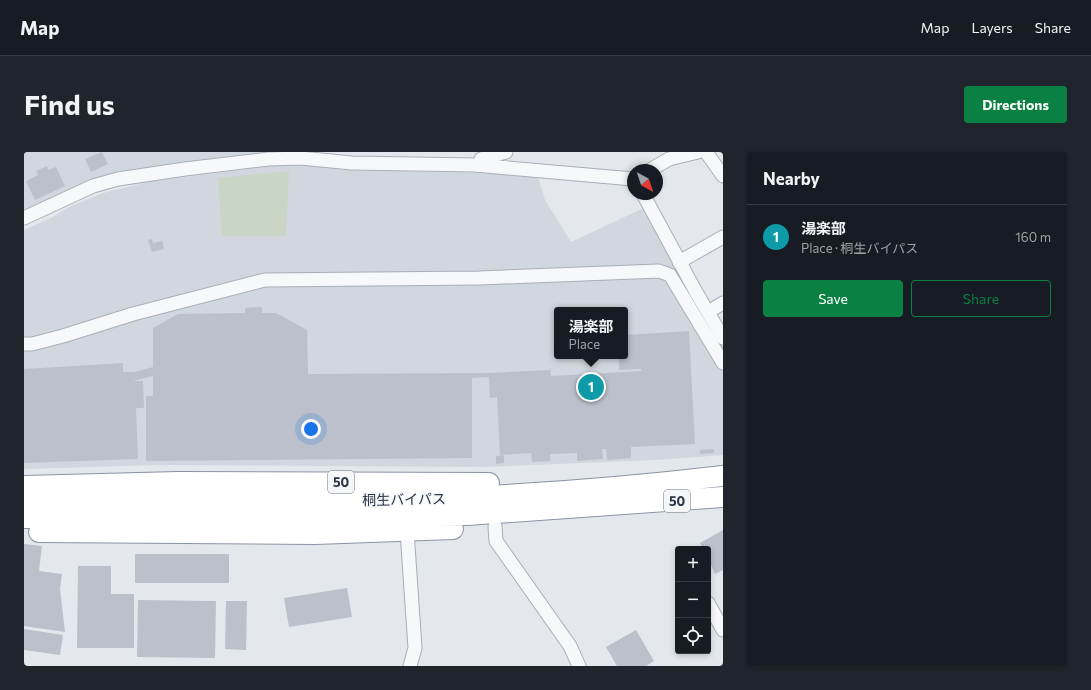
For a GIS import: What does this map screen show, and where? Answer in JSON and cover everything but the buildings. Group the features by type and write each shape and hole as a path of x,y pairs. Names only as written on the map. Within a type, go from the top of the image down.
{"highway":[{"name":"桐生バイパス","path":"28,509 467,497 657,484 723,476"},
{"name":"桐生バイパス","path":"28,509 467,515 723,497"},
{"name":"50","path":"28,509 315,534 495,526 572,520 631,504"}],"street":[{"path":"481,159 506,152"},
{"path":"660,164 669,159 698,152 723,176"},
{"path":"24,218 93,186 118,179 269,159 300,158 352,163 481,159 627,178"},
{"path":"646,200 679,262 723,338"},
{"path":"679,262 723,237"},
{"path":"24,344 32,344 63,336 133,314 265,280 479,278 660,271 670,275 723,363"},
{"path":"708,312 723,303"},
{"path":"495,526 496,542 570,646 580,666"},
{"path":"406,530 416,648 410,666"},
{"path":"711,608 723,630"}],"shaded area":[{"path":"24,152 290,152 114,174 91,180 24,210"},
{"path":"287,164 316,165 342,170 501,172 538,177 545,200 571,242 646,207 692,294 723,346 723,455 655,460 484,467 156,465 24,469 24,230 53,217 69,207 103,193 152,181"}],"green space":[{"path":"289,171 286,236 222,236 218,178"}],"place":[{"name":"湯楽部","path":"591,387"}]}
